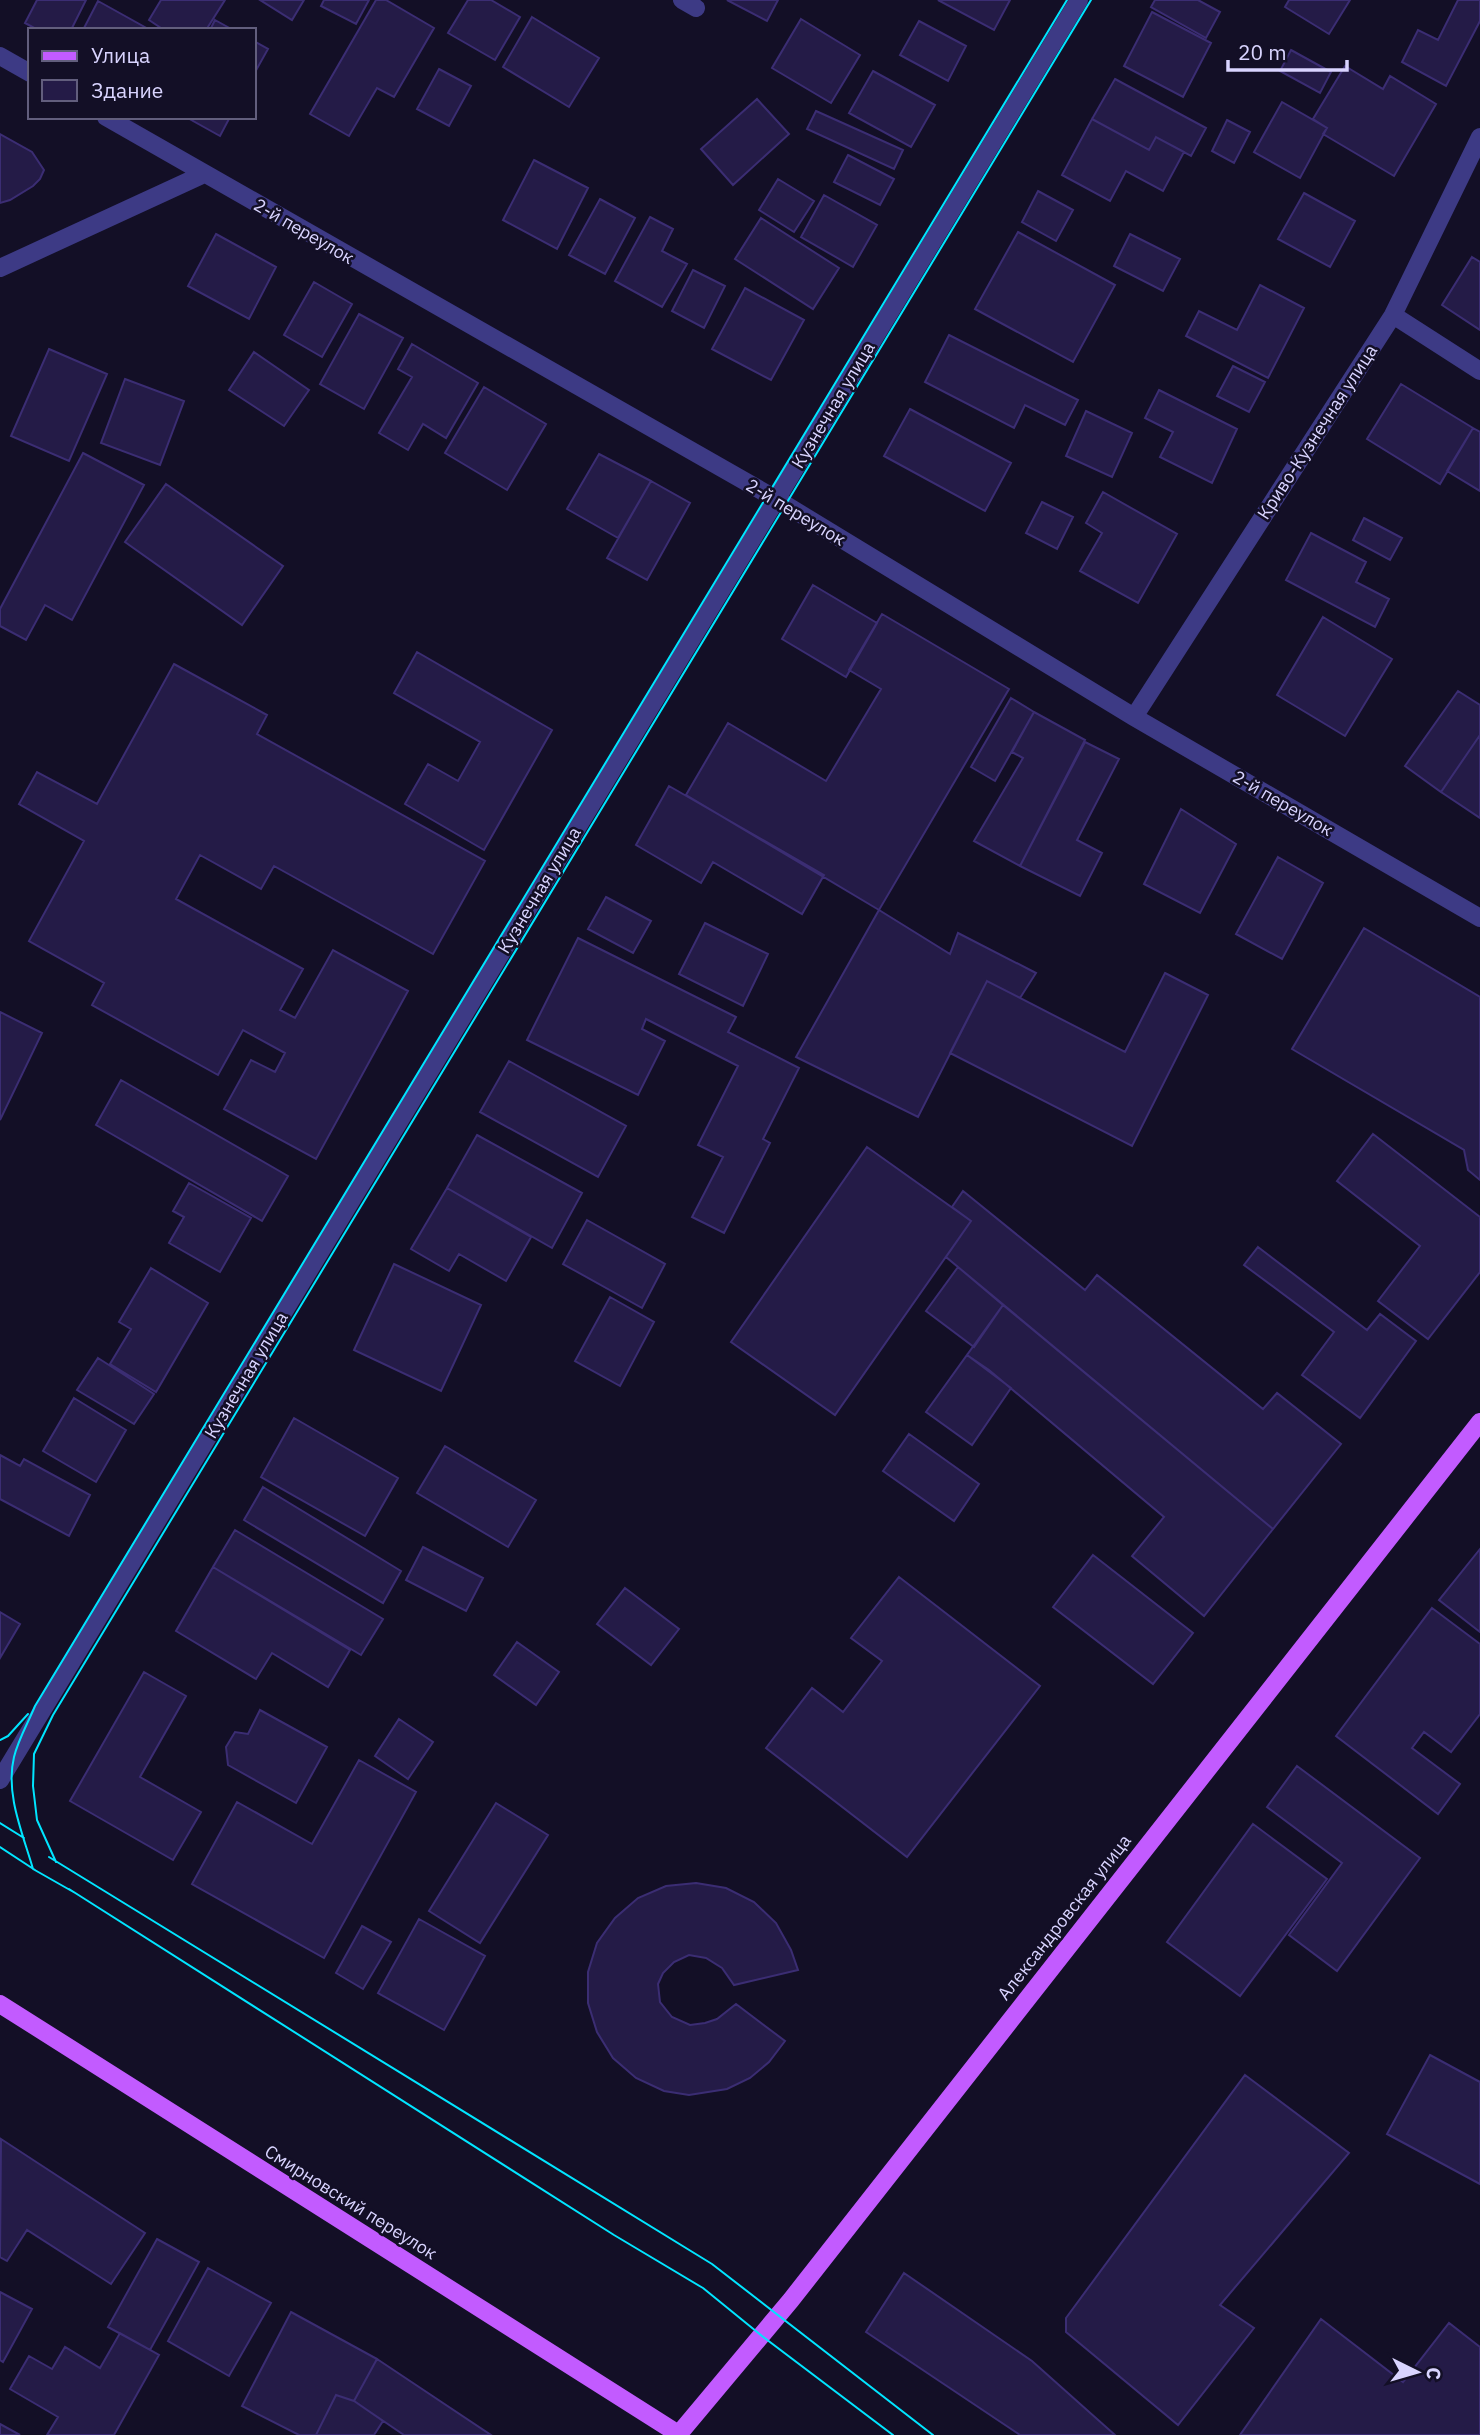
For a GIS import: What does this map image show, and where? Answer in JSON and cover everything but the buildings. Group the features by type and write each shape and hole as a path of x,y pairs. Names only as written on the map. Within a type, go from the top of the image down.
{"main road":[{"name":"Александровская улица","path":"679,2435 790,2300 1480,1422"},
{"name":"Смирновский переулок","path":"0,2004 679,2435"}],"street":[{"name":"Кузнечная улица","path":"0,1780 1079,0"},
{"path":"0,56 28,72"},
{"name":"2-й переулок","path":"109,119 776,499 1134,717 1480,918"},
{"name":"Криво-Кузнечная улица","path":"1134,717 1393,315 1480,137"},
{"path":"0,268 204,174"},
{"path":"1393,315 1480,371"}],"tram line":[{"path":"77,1894 33,1869 16,1814 12,1785 14,1757 35,1706 1067,0"},
{"path":"56,1862 37,1820 33,1786 34,1754 53,1715 1091,0"},
{"path":"0,1740 8,1736 28,1714"},
{"path":"0,1823 24,1838"},
{"path":"0,1847 35,1870"},
{"path":"49,1857 712,2264 933,2435"},
{"path":"69,1889 614,2235 703,2288 893,2435"}]}
